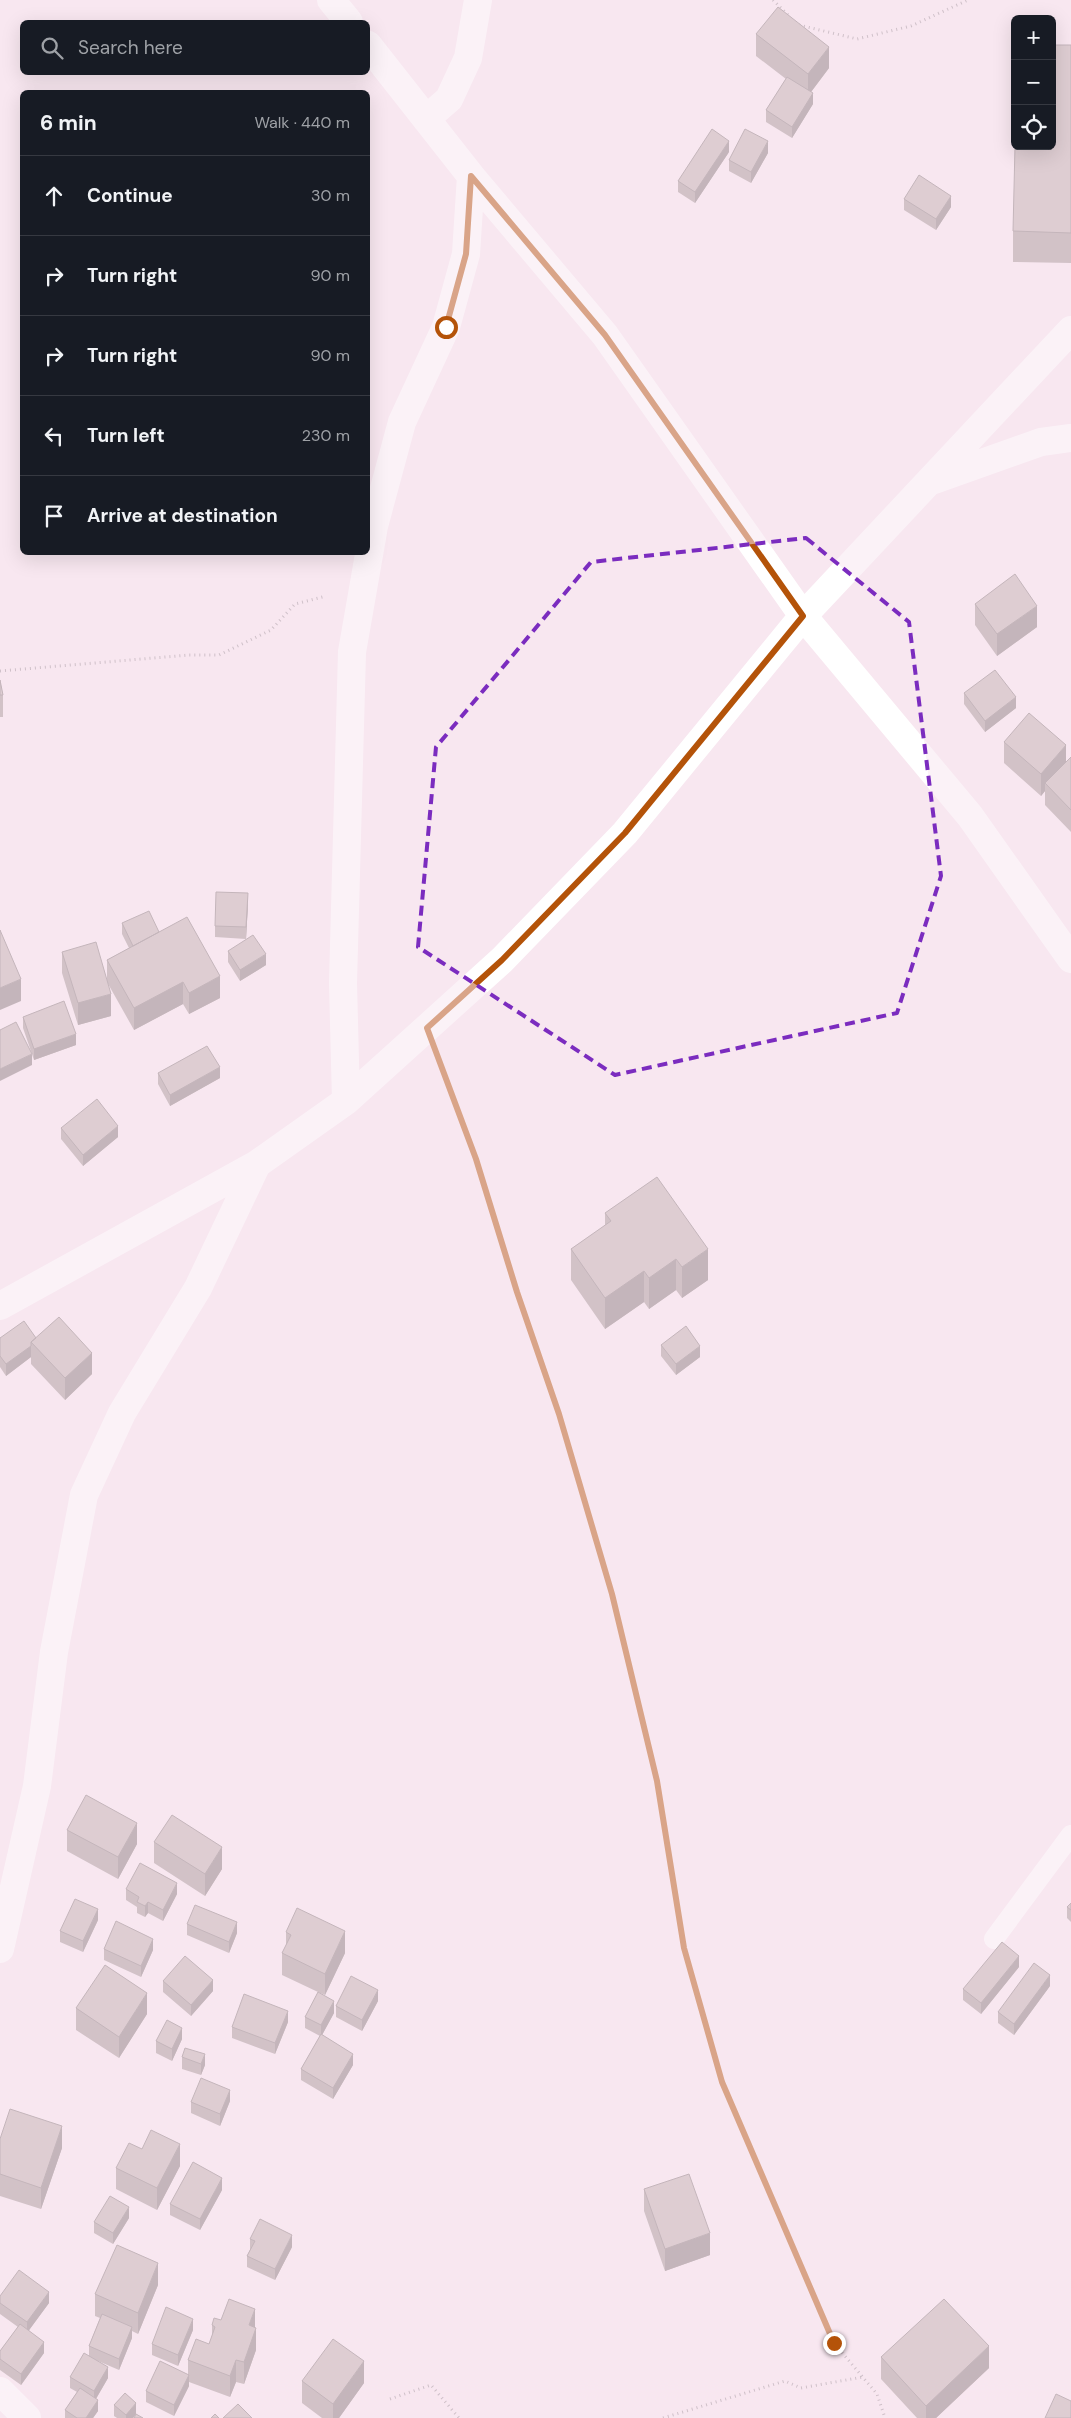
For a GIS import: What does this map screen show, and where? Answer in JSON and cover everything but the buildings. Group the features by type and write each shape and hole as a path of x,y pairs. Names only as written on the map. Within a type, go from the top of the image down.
{"street":[{"path":"331,0 347,20"},
{"path":"426,119 448,99 468,58 478,0"},
{"path":"370,48 471,176 605,335 803,616 970,816 1071,958"},
{"path":"370,548 374,526 402,422 446,327 466,254 471,176"},
{"path":"0,1306 257,1164 346,1101 502,960 625,833 803,616 1071,330"},
{"path":"929,482 1040,442 1071,438"},
{"path":"346,1101 343,983 352,652 369,555"},
{"path":"0,1948 36,1786 54,1652 84,1495 122,1413 198,1288 257,1164"},
{"path":"0,2391 27,2418"}],"lane":[{"path":"994,1939 1071,1835"}],"path":[{"path":"773,0 791,18"},
{"path":"797,24 857,39 910,26 968,0"},
{"path":"0,671 189,655 219,655 271,630 294,604 323,597 364,581"},
{"path":"427,1028 476,1159 517,1292 559,1414 612,1594 657,1781 684,1948 722,2082 834,2343 878,2394 886,2418"},
{"path":"663,2418 785,2381 801,2388 863,2377"},
{"path":"390,2399 431,2385 459,2418"}],"highlighted area":[{"path":"806,538 909,622 941,876 897,1013 615,1075 418,947 436,747 591,562"}],"route":[{"path":"446,327 466,254 471,176 605,335 803,616 625,833 502,960 427,1028 476,1159 517,1292 559,1414 612,1594 657,1781 684,1948 722,2082 834,2343"}]}
